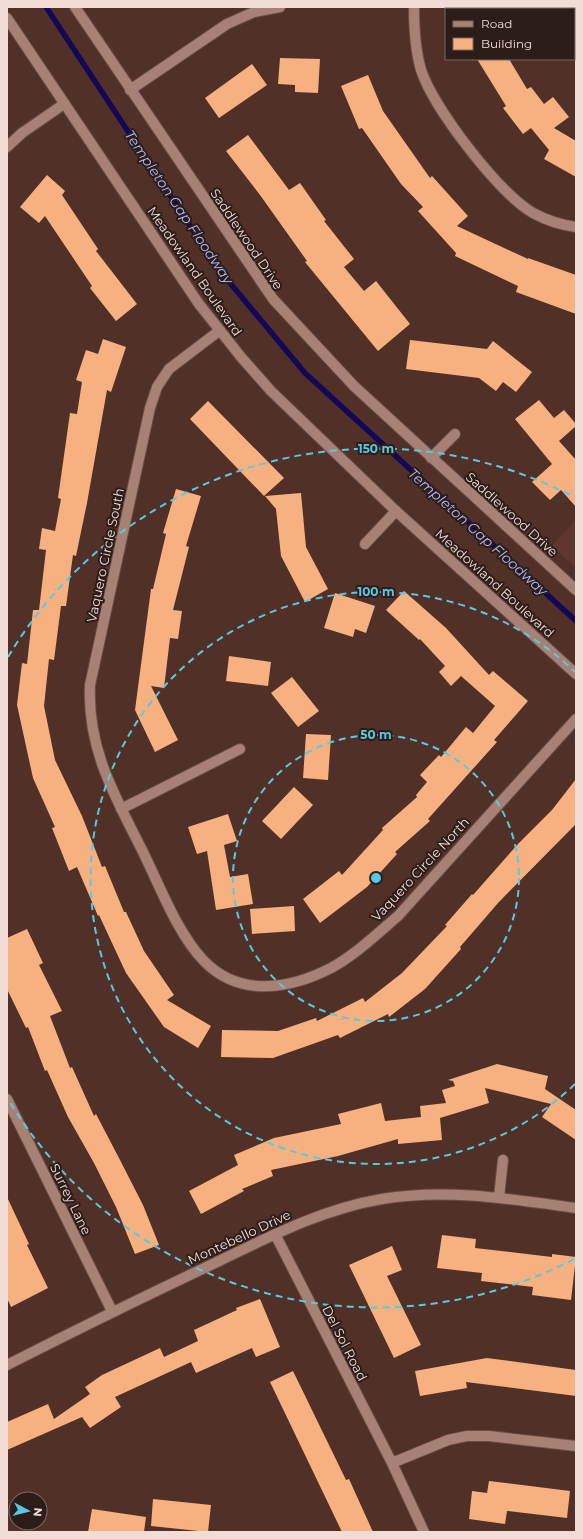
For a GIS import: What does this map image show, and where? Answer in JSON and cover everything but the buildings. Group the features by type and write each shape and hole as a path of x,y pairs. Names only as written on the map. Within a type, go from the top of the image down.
{"street":[{"name":"Saddlewood Drive","path":"75,7 273,299 354,386 576,590"},
{"path":"130,90 227,24 254,12 280,7"},
{"path":"414,7 415,43 421,70 431,95 444,116 497,182 515,200 533,212 556,223 576,227"},
{"name":"Meadowland Boulevard","path":"7,18 199,304 219,331 271,391 396,511 576,674"},
{"path":"7,147 22,134 64,104"},
{"name":"Vaquero Circle South","path":"138,841 121,809 98,754 89,708 90,685 150,408 157,387 169,369 219,331"},
{"path":"431,458 455,434"},
{"path":"365,544 396,511"},
{"name":"Vaquero Circle North","path":"138,841 182,930 204,961 220,974 239,983 261,986 283,986 331,968 398,916 576,719"},
{"path":"121,809 240,749"},
{"name":"Surrey Lane","path":"7,1099 10,1114 112,1311"},
{"path":"499,1196 503,1160"},
{"name":"Montebello Drive","path":"7,1364 112,1311 275,1234 330,1211 383,1199 453,1194 499,1196 576,1208"},
{"name":"Del Sol Road","path":"275,1234 392,1464 424,1532"},
{"path":"392,1464 448,1440 467,1436 489,1436 576,1446"}],"shaded area":[{"path":"576,519 576,568 552,546"}],"waterway":[{"name":"Templeton Gap Floodway","path":"46,7 220,271 305,373 576,621"}]}
